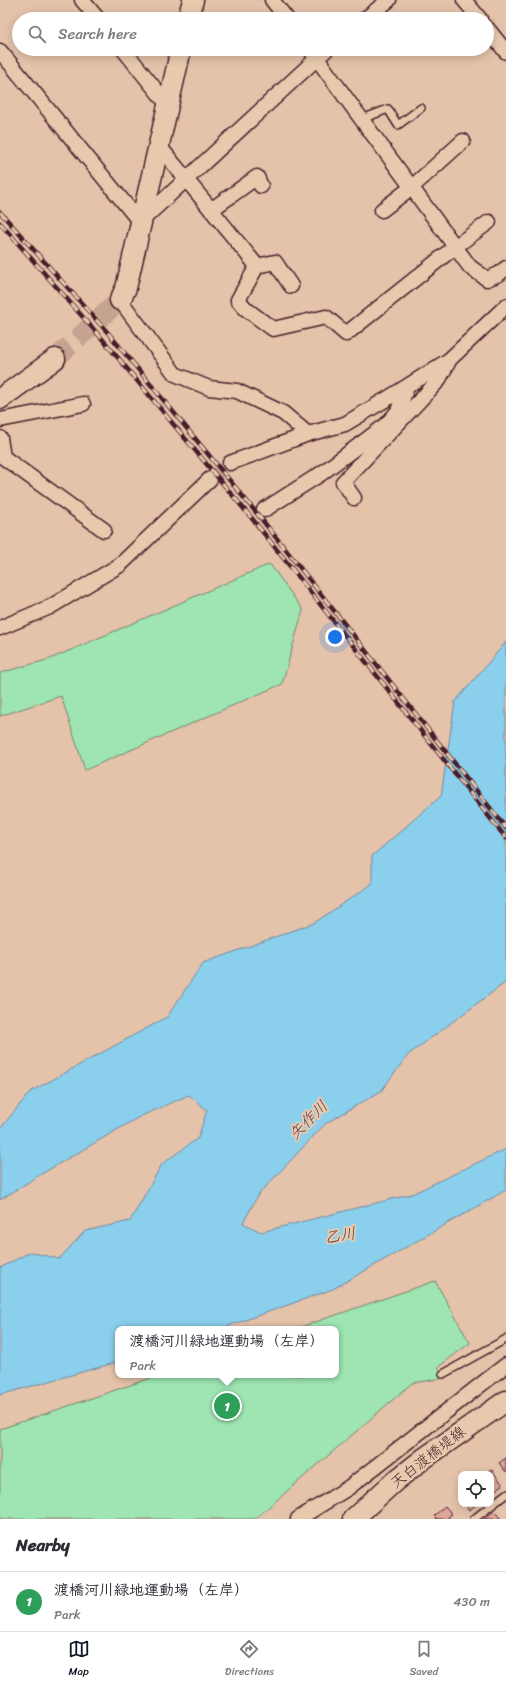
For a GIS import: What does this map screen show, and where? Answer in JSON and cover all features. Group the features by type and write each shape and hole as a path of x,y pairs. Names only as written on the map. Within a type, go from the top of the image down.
{"street":[{"path":"82,0 92,12"},
{"path":"189,12 192,0"},
{"path":"272,0 281,12"},
{"path":"374,12 389,0"},
{"path":"464,0 474,12"},
{"path":"494,37 506,52"},
{"path":"0,51 140,222"},
{"path":"129,56 168,105"},
{"path":"179,56 126,288 120,300 175,374 209,388 244,394 283,413 308,434"},
{"path":"140,222 314,56"},
{"path":"321,56 362,119 470,266 487,280 499,274 506,268"},
{"path":"382,210 463,141"},
{"path":"159,146 257,266"},
{"path":"211,210 257,177 261,186"},
{"path":"291,286 275,262 257,266 238,300 246,309 273,329 326,317 346,334 456,246 489,222"},
{"path":"230,463 308,434 345,424 449,360 506,306"},
{"path":"0,399 55,359"},
{"path":"354,498 343,482 438,381 449,360"},
{"path":"264,510 322,473 387,424 398,412 407,387"},
{"path":"0,420 83,404"},
{"path":"0,438 3,457 104,530"},
{"path":"0,628 50,607 120,565 210,479"},
{"path":"298,1519 348,1488 506,1365"},
{"name":"天白渡橋堤線","path":"353,1519 395,1481 423,1459 472,1423 506,1401"}],"lane":[{"path":"362,119 388,109 398,125 421,108"},
{"path":"443,1374 506,1339"},
{"path":"474,1519 506,1494"}],"green space":[{"path":"270,564 303,610 282,684 85,770 61,696 0,716 0,673 50,659"},
{"path":"435,1281 470,1343 438,1367 446,1378 412,1383 255,1519 0,1519 0,1429 151,1378 339,1378 339,1326 304,1326"}],"water":[{"path":"506,642 506,982 408,1055 381,1091 325,1124 258,1195 243,1223 261,1232 412,1194 506,1149 506,1190 333,1289 228,1326 115,1326 115,1363 0,1395 0,1268 30,1252 59,1259 85,1231 130,1221 162,1164 198,1138 207,1110 189,1095 139,1117 0,1200 0,1129 30,1092 167,1017 203,963 314,923 372,884 372,856 441,796 455,702"}],"building":[{"path":"506,1458 506,1472 499,1463"},
{"path":"494,1473 503,1485 494,1491"},
{"path":"445,1506 452,1514 448,1517 450,1519 437,1519 434,1516"},
{"path":"494,1511 501,1519 484,1519"}],"tunnel":[{"path":"55,359 120,300"},
{"path":"210,479 230,463"}],"railway":[{"path":"0,212 109,334 259,516 506,828"},
{"path":"0,223 104,341 254,521 506,838"}],"place":[{"name":"渡橋河川緑地運動場（左岸）","path":"227,1406"}],"water label":[{"name":"矢作川","path":"308,1120"},
{"name":"乙川","path":"340,1235"}]}
